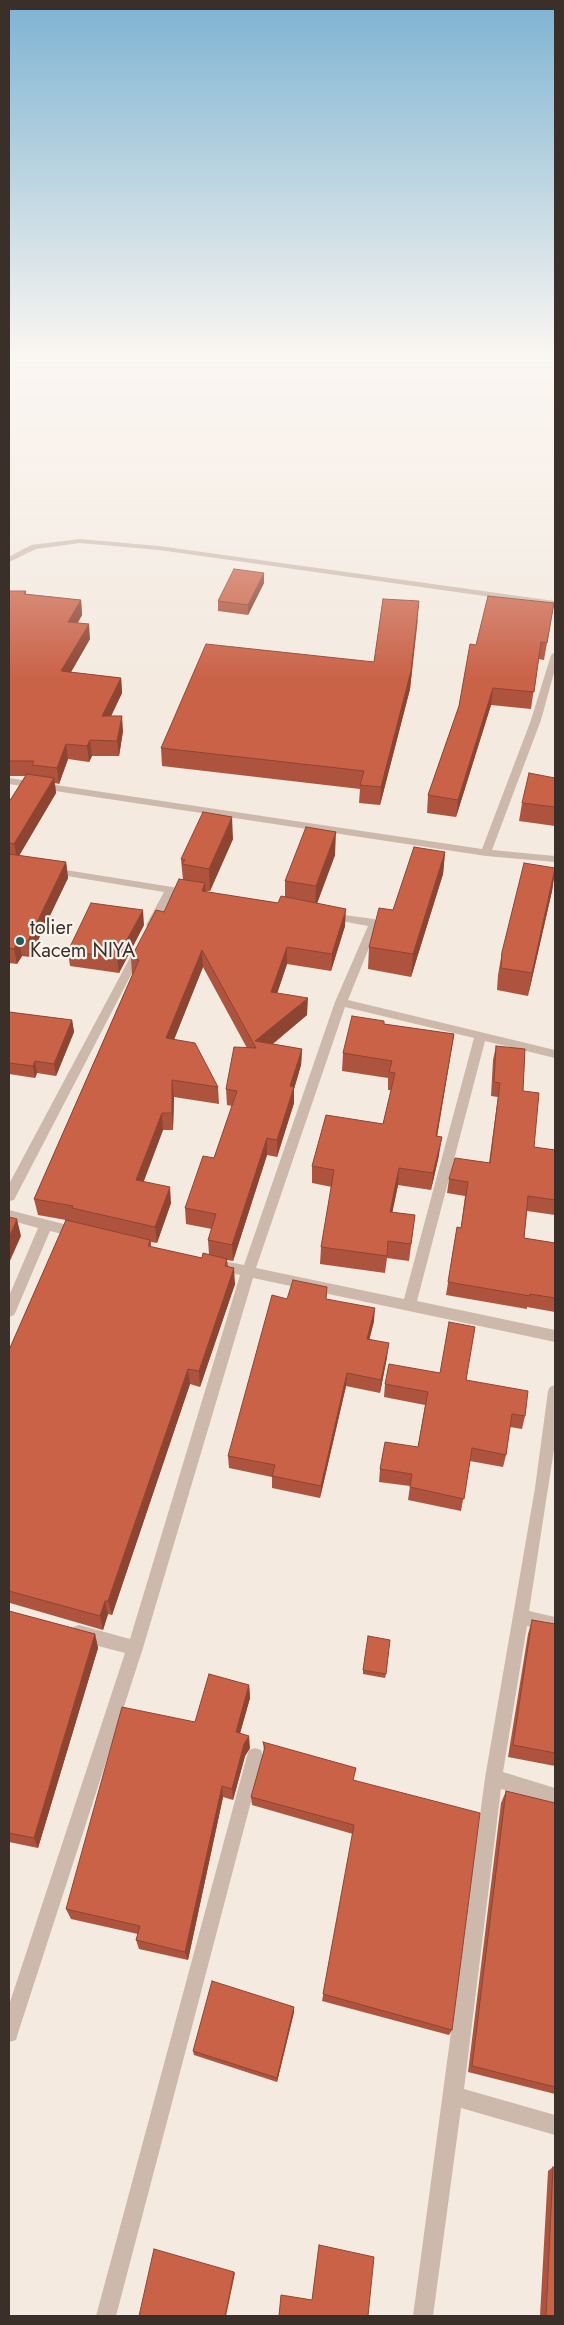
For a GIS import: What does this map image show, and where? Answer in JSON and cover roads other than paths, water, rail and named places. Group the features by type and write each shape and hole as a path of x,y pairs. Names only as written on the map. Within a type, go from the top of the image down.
{"street":[{"path":"9,560 34,547 80,541 159,548 555,604"},
{"path":"486,853 536,720 555,655"},
{"path":"9,781 486,853 555,859"},
{"path":"37,868 199,895"},
{"path":"9,1196 170,890"},
{"path":"9,2033 135,1648 248,1272 341,1002 374,923 316,913"},
{"path":"341,1002 555,1054"},
{"path":"409,1306 480,1037"},
{"path":"9,1215 94,1236"},
{"path":"9,1311 46,1225"},
{"path":"200,1261 555,1336"},
{"path":"422,2316 454,2096 494,1778 521,1617 555,1392"},
{"path":"521,1617 555,1625"},
{"path":"63,1628 135,1648"},
{"path":"106,2316 255,1756"},
{"path":"494,1778 555,1796"},
{"path":"454,2096 555,2125"}],"place":[{"name":"tolier Kacem NIYA","path":"20,941"}]}
